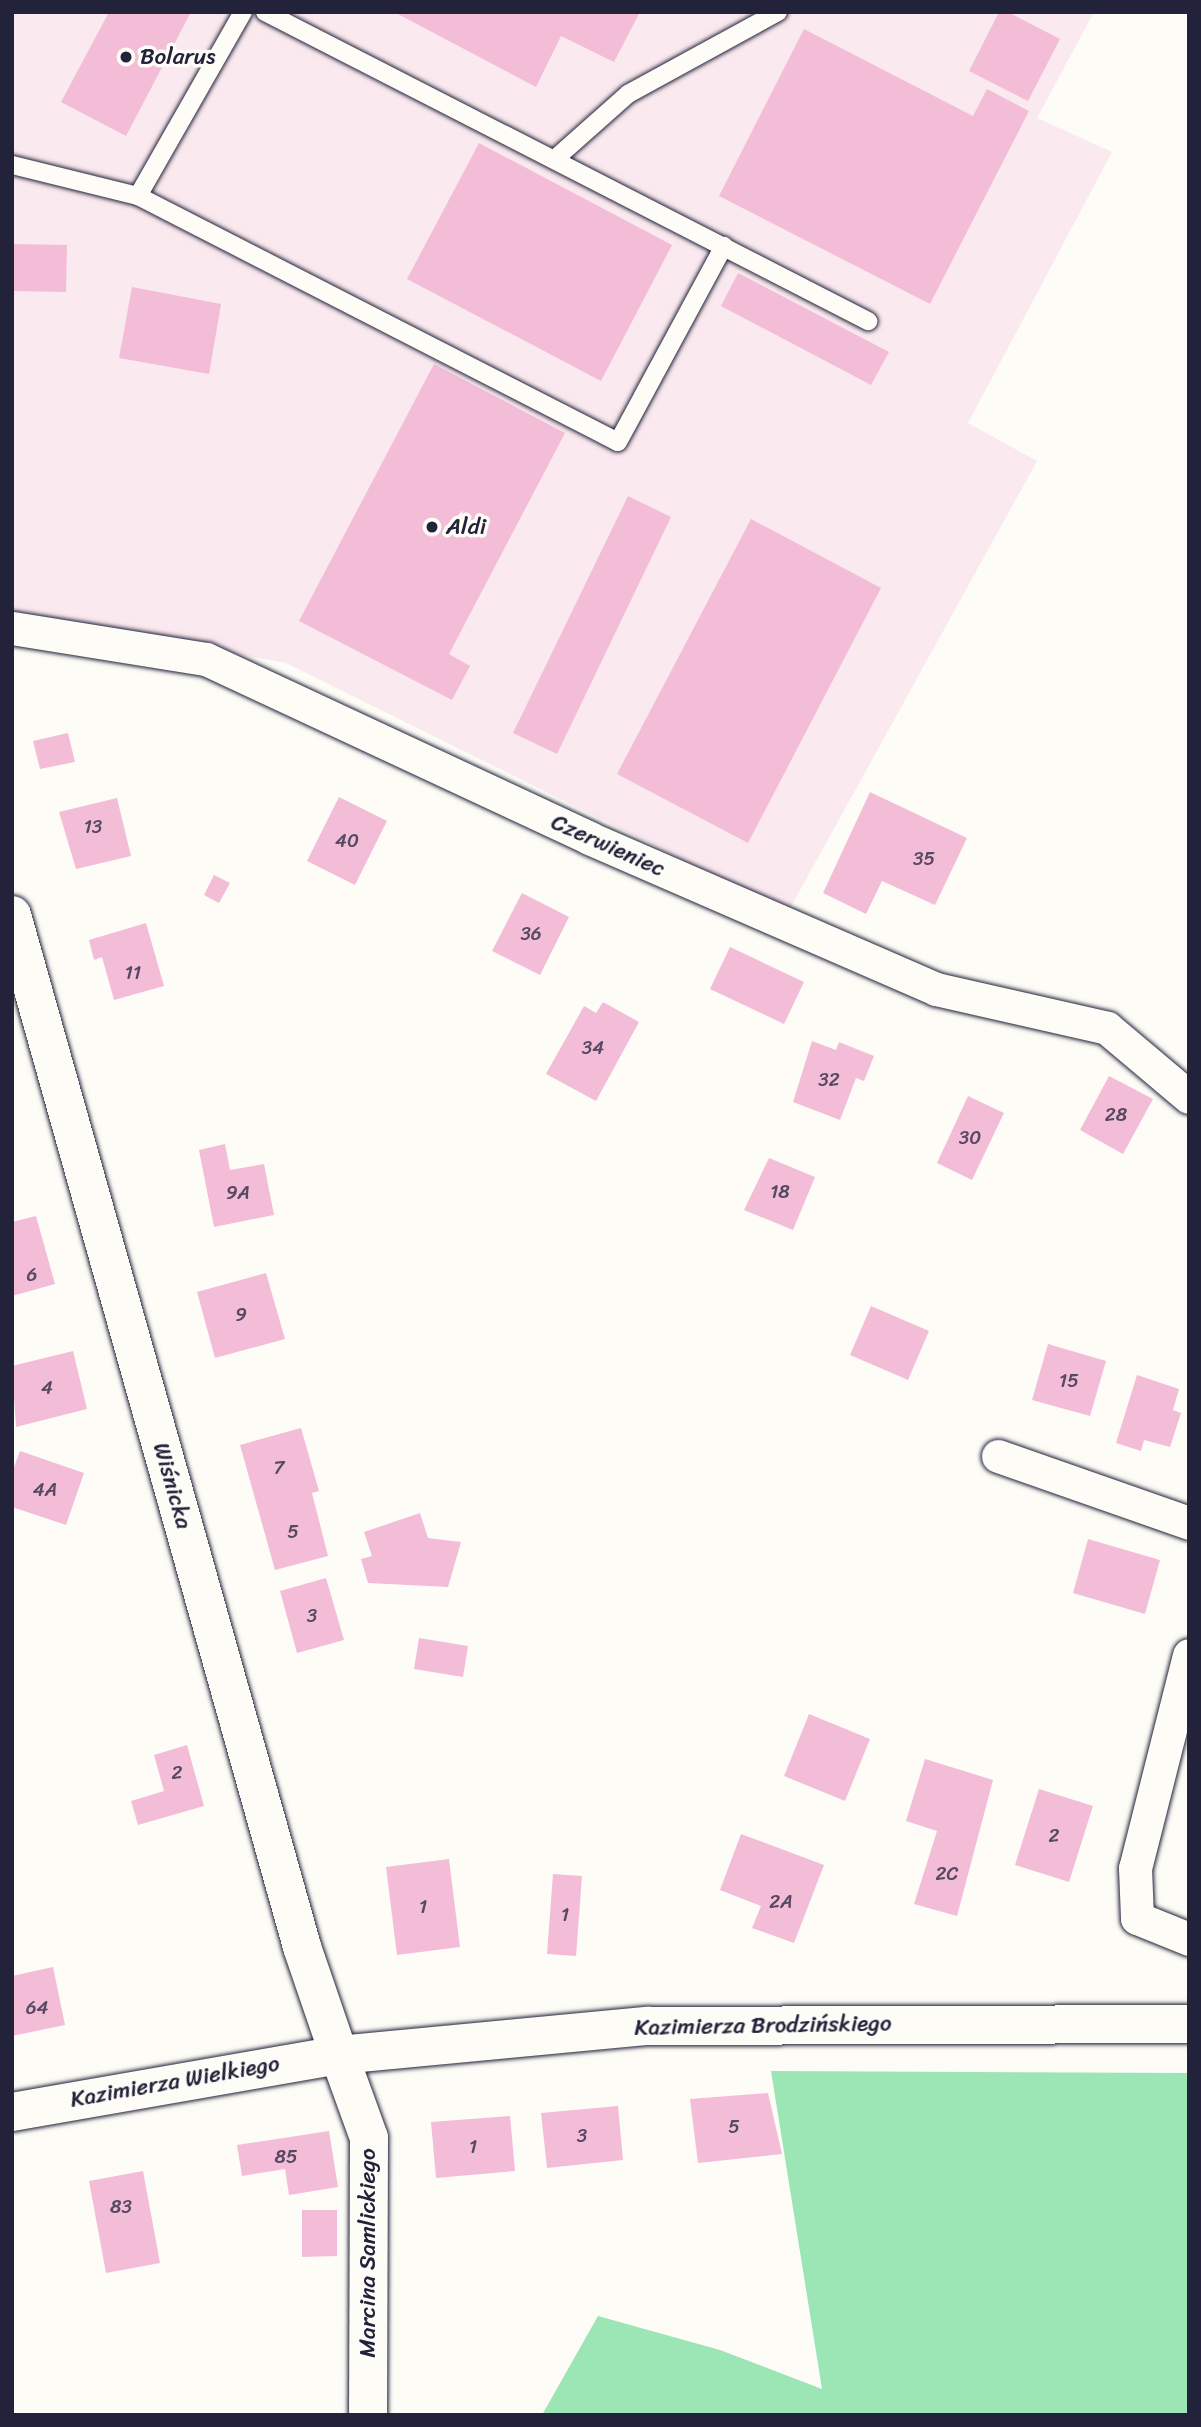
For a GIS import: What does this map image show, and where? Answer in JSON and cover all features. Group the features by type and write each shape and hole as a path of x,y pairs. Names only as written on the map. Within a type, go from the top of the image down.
{"main road":[{"name":"Wiśnicka","path":"12,915 302,1947 339,2054"},
{"name":"Kazimierza Brodzińskiego","path":"339,2054 648,2026 1189,2024"},
{"name":"Kazimierza Wielkiego","path":"12,2112 339,2054"},
{"name":"Marcina Samlickiego","path":"339,2054 369,2138 368,2415"}],"street":[{"name":"Czerwieniec","path":"12,628 206,659 589,838 936,989 1107,1028 1189,1097"},
{"path":"998,1456 1189,1523"},
{"path":"1189,1655 1135,1868 1137,1918 1189,1939"}],"lane":[{"path":"138,195 243,12"},
{"path":"265,12 556,158 868,321"},
{"path":"556,158 628,94 778,12"},
{"path":"12,164 138,195 618,442 724,246"}],"shaded area":[{"path":"12,12 1094,12 1037,118 1112,152 968,423 1037,461 788,912 286,663 12,612"}],"green space":[{"path":"771,2071 1189,2073 1189,2415 542,2415 598,2316 720,2350 822,2389"}],"building":[{"name":"Bolarus","path":"109,12 191,12 126,136 61,102"},
{"path":"394,12 640,12 614,62 561,36 536,87"},
{"path":"999,12 1008,12 1060,39 1028,101 969,71"},
{"path":"804,29 973,116 987,89 1029,111 930,304 719,196"},
{"path":"479,143 672,245 601,381 407,279"},
{"path":"12,244 67,245 66,292 12,291"},
{"path":"738,273 889,352 871,385 721,306"},
{"path":"132,287 221,304 209,374 119,358"},
{"name":"Aldi","path":"434,364 565,433 449,654 470,666 452,700 299,621"},
{"path":"628,496 671,517 557,754 513,733"},
{"path":"751,519 881,588 748,843 617,774"},
{"path":"68,733 75,762 40,769 33,741"},
{"path":"870,792 967,838 935,905 882,881 866,914 823,893"},
{"path":"339,797 387,821 355,885 307,861"},
{"path":"117,798 131,856 76,869 59,812"},
{"path":"214,875 230,883 219,903 204,895"},
{"path":"522,893 569,917 540,975 492,951"},
{"path":"146,923 164,986 114,1000 102,957 94,960 89,940"},
{"path":"730,947 804,982 784,1024 710,989"},
{"path":"603,1002 639,1022 596,1101 546,1074 584,1006 596,1013"},
{"path":"812,1041 836,1050 839,1042 874,1056 864,1081 856,1078 840,1120 793,1102"},
{"path":"1109,1076 1153,1099 1123,1154 1080,1130"},
{"path":"968,1096 1004,1113 972,1180 937,1163"},
{"path":"225,1144 230,1170 264,1164 274,1215 214,1227 199,1150"},
{"path":"769,1158 815,1177 793,1230 744,1210"},
{"path":"36,1216 55,1284 12,1296 12,1222"},
{"path":"266,1273 285,1339 215,1358 197,1292"},
{"path":"871,1306 929,1331 908,1380 850,1355"},
{"path":"1048,1344 1106,1361 1090,1416 1032,1400"},
{"path":"73,1351 87,1409 16,1427 12,1366"},
{"path":"1137,1375 1179,1389 1173,1410 1181,1413 1170,1447 1144,1440 1141,1451 1116,1443"},
{"path":"301,1428 319,1491 312,1493 328,1556 275,1570 240,1445"},
{"path":"20,1451 84,1473 66,1525 12,1507 12,1472"},
{"path":"420,1513 428,1538 461,1542 448,1587 368,1583 361,1559 372,1556 364,1532"},
{"path":"1088,1539 1160,1560 1145,1614 1073,1593"},
{"path":"326,1578 344,1640 297,1653 280,1591"},
{"path":"419,1638 468,1646 463,1677 414,1669"},
{"path":"809,1714 870,1739 845,1801 784,1776"},
{"path":"187,1745 204,1806 138,1825 131,1801 164,1791 154,1755"},
{"path":"925,1759 993,1780 957,1916 914,1904 937,1831 906,1821"},
{"path":"1039,1789 1093,1806 1069,1882 1015,1865"},
{"path":"741,1834 824,1865 794,1943 752,1928 761,1906 720,1890"},
{"path":"449,1859 460,1947 397,1955 386,1867"},
{"path":"553,1874 582,1876 576,1956 547,1954"},
{"path":"53,1967 65,2025 12,2036 12,1976"},
{"path":"768,2093 782,2154 698,2163 690,2099"},
{"path":"618,2106 623,2160 547,2168 541,2113"},
{"path":"510,2116 515,2171 436,2178 431,2122"},
{"path":"329,2131 338,2187 289,2195 285,2169 242,2176 237,2145"},
{"path":"143,2171 160,2263 106,2273 89,2181"},
{"path":"302,2210 337,2210 337,2256 302,2257"}],"place":[{"name":"Bolarus","path":"126,57"},
{"name":"Aldi","path":"432,527"}]}
